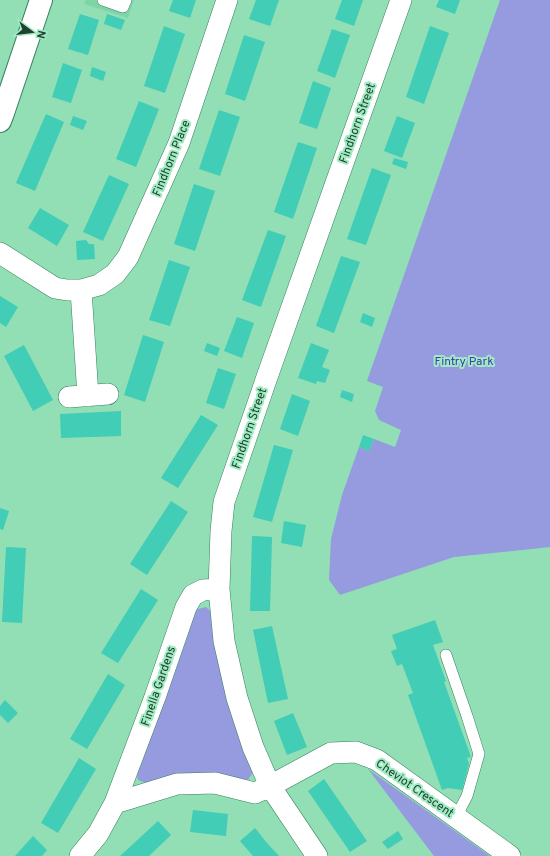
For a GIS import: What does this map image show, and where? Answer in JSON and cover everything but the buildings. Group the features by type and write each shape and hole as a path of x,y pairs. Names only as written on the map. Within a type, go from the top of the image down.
{"street":[{"path":"0,121 41,0"},
{"name":"Findhorn Place","path":"0,253 55,288 81,290 99,285 115,274 128,257 179,143 227,0"},
{"name":"Findhorn Street","path":"318,856 270,786 253,747 236,698 224,641 219,589 221,531 224,502 401,0"},
{"path":"81,290 88,396"},
{"name":"Finella Gardens","path":"80,856 98,834 116,803 186,607 193,595 203,590 219,589"},
{"name":"Cheviot Crescent","path":"270,786 331,753 356,752 377,760 510,856"},
{"path":"116,803 177,784 215,783 255,793 270,786"}],"lane":[{"path":"103,0 124,7 126,0"},
{"path":"446,655 468,716 478,754 467,796 456,817"}],"shaded area":[{"path":"86,0 134,0 128,18 84,4"}],"green space":[{"name":"Fintry Park","path":"500,0 550,0 550,547 454,557 340,595 329,580 331,539 342,495 359,447 369,451 374,439 395,447 401,430 379,420 375,411 383,387 367,381"},
{"path":"206,607 214,614 253,772 248,780 212,774 146,783 138,780 137,774 194,610"},
{"path":"368,769 490,856 434,856"}]}
